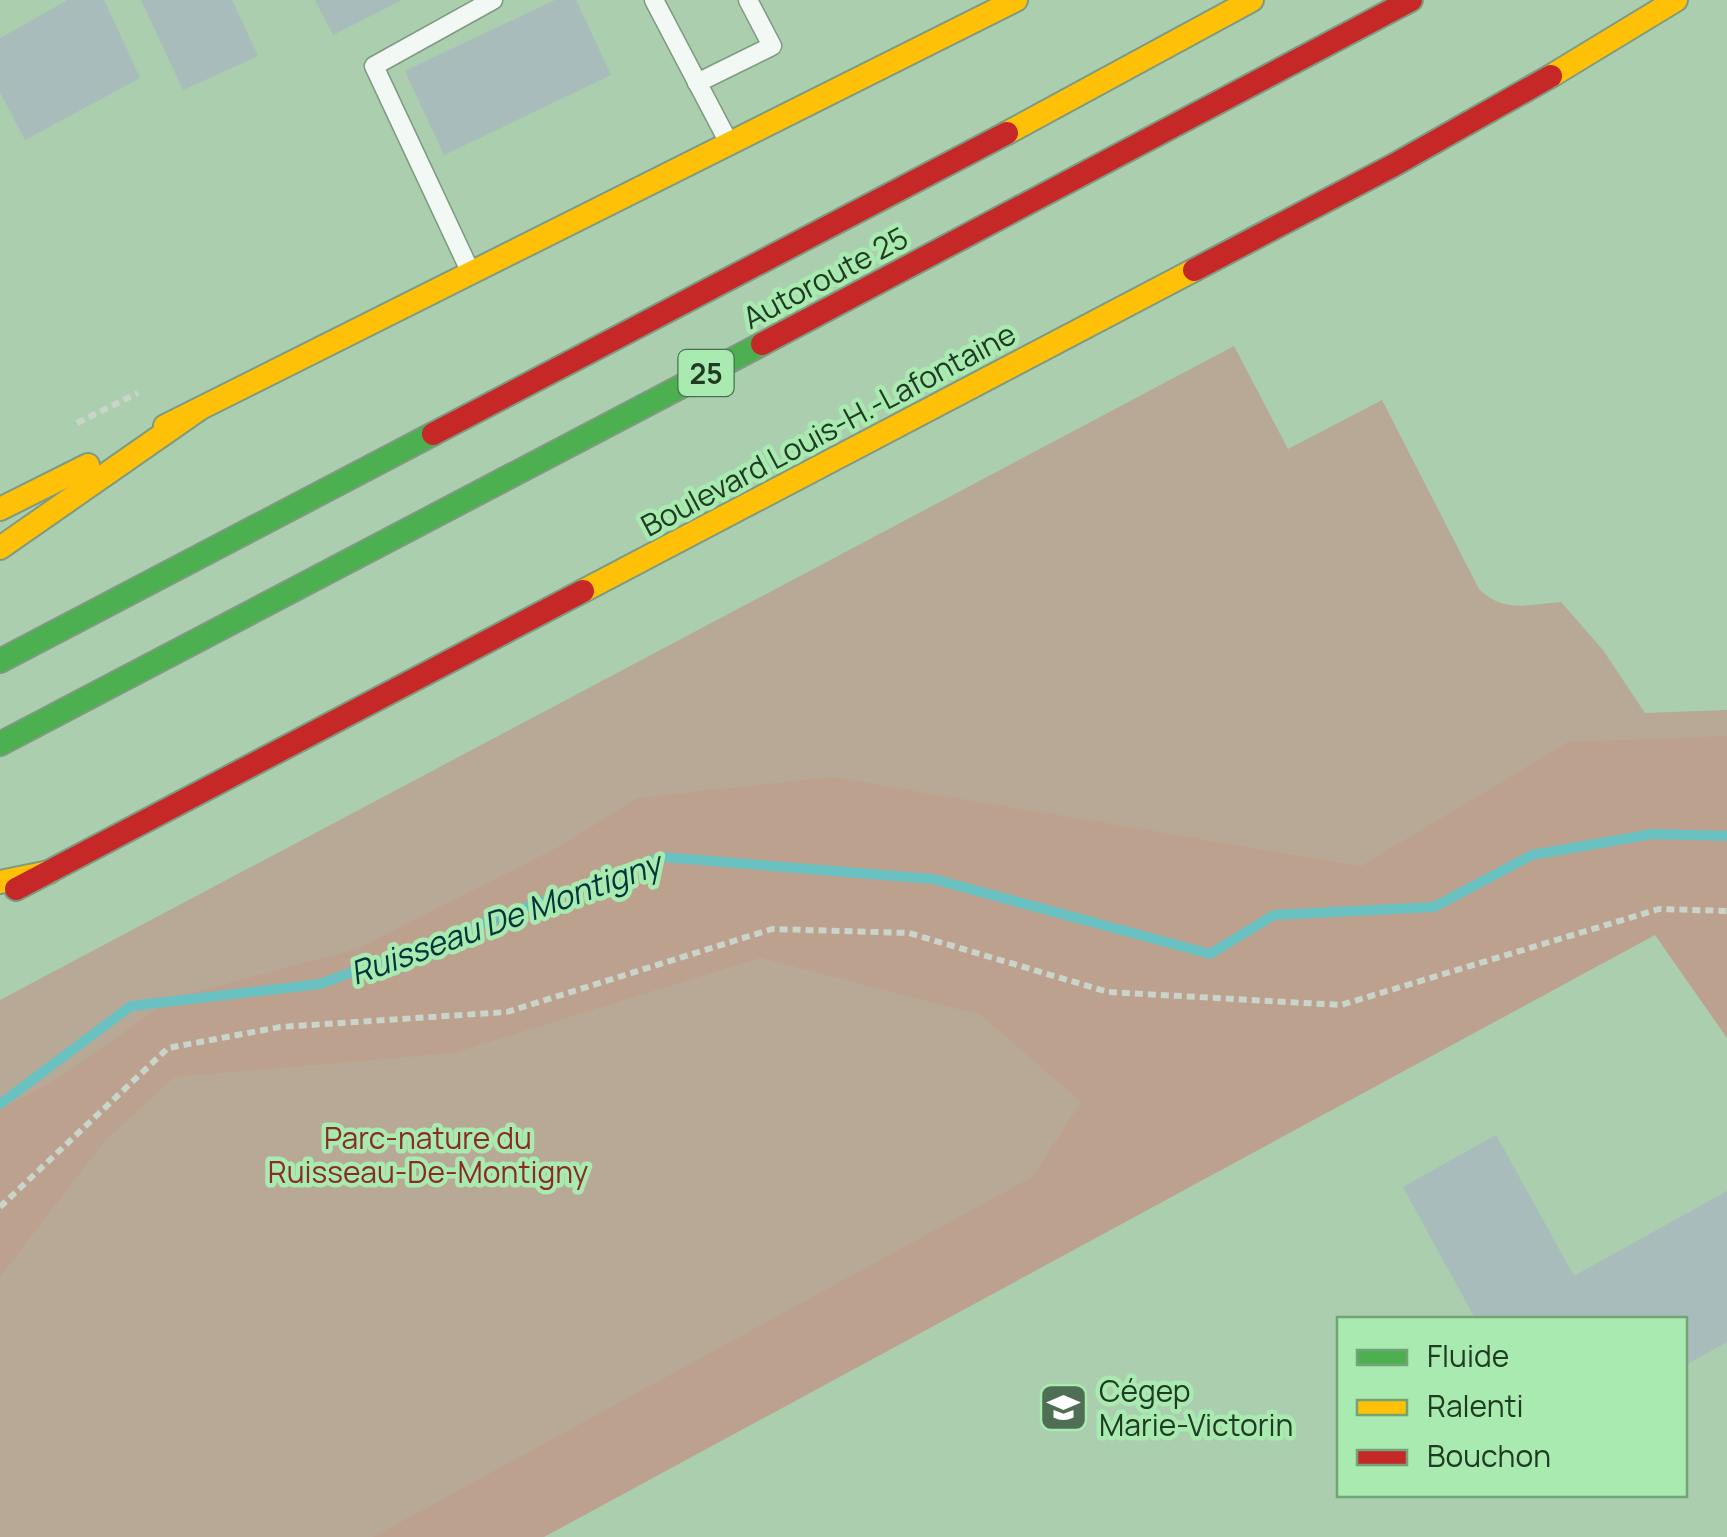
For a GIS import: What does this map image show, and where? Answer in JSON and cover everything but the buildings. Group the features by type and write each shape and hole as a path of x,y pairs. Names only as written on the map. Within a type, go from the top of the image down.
{"main road":[{"path":"0,509 1016,0"},
{"name":"Autoroute 25","path":"0,661 1043,114 1252,0"},
{"name":"Autoroute 25","path":"0,744 1411,0"},
{"name":"Boulevard Louis-H.-Lafontaine","path":"0,898 1394,164 1521,94 1676,0"},
{"path":"0,548 198,410"},
{"path":"0,882 49,872"}],"lane":[{"path":"472,273 374,66 493,0"},
{"path":"654,0 730,144"},
{"path":"697,83 772,46 748,0"}],"path":[{"path":"0,1207 168,1048 280,1026 506,1012 772,929 909,933 1108,992 1341,1005 1659,909 1727,911"}],"green space":[{"name":"Parc-nature du Ruisseau-De-Montigny","path":"1234,346 1288,449 1382,400 1479,589 1507,605 1561,602 1603,650 1645,713 1727,710 1727,907 1699,904 424,1537 0,1537 0,1000"}],"shaded area":[{"path":"1727,736 1727,1038 1655,935 544,1537 373,1537 1032,1177 1081,1102 981,1015 760,958 454,1053 174,1077 103,1143 0,1277 0,1109 54,1081 173,998 359,948 562,845 637,798 831,777 1361,866 1568,742"}],"waterway":[{"name":"Ruisseau De Montigny","path":"0,1104 131,1006 320,984 661,857 933,879 1210,954 1274,915 1434,907 1532,855 1653,834 1727,836"}],"traffic: fast":[{"path":"0,744 762,344"},
{"path":"0,661 433,434"}],"traffic: slow":[{"path":"165,426 1016,0"},
{"path":"1007,133 1252,0"},
{"path":"1551,76 1676,0"},
{"path":"583,591 1194,270"},
{"path":"0,548 198,410"},
{"path":"0,509 88,465"},
{"path":"0,882 49,872"}],"traffic: jam":[{"path":"762,344 1411,0"},
{"path":"1194,270 1394,165 1551,76"},
{"path":"433,434 1007,133"},
{"path":"16,889 583,591"}],"place":[{"name":"Cégep Marie-Victorin","path":"1064,1407"}]}
